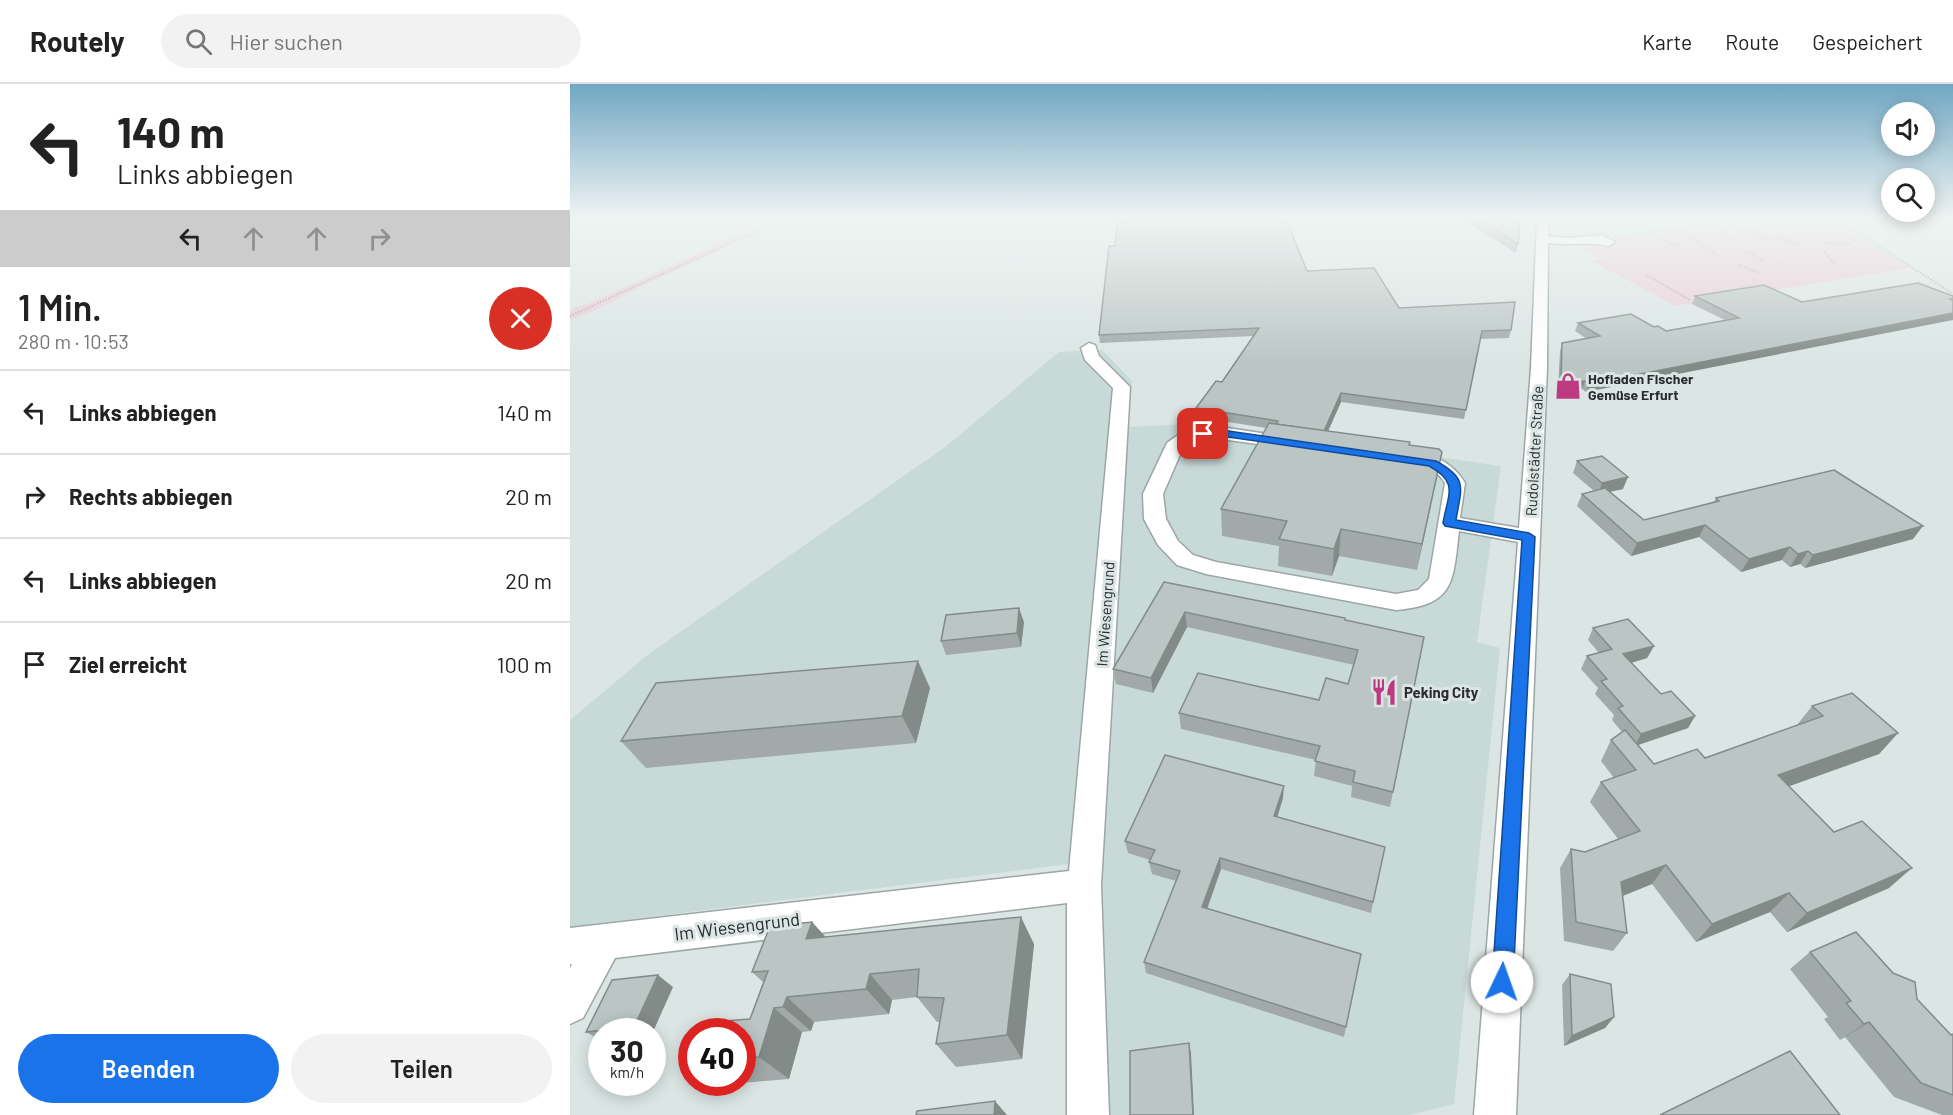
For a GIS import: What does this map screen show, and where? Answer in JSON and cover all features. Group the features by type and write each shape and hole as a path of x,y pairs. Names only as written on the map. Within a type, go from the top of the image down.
{"street":[{"name":"Rudolstädter Straße","path":"1495,1115 1543,267"},
{"name":"Im Wiesengrund","path":"1088,1115 1084,885 1122,387 1090,352"},
{"path":"1315,446 1221,433 1185,440 1174,447 1153,494 1155,519 1168,545 1185,560 1214,569 1396,602 1414,602 1429,596 1439,587 1455,483 1449,472 1432,463 1386,455"},
{"path":"1449,523 1529,537"},
{"name":"Im Wiesengrund","path":"570,1005 587,944 1084,885"}],"path":[{"path":"570,316 677,267"},
{"path":"1744,267 1759,273"},
{"path":"1911,267 1953,294"},
{"path":"1647,275 1690,300"}],"shaded area":[{"path":"668,267 683,267 594,311 570,320 570,311"},
{"path":"1603,267 1910,268 1676,306"},
{"path":"1102,350 1132,381 1128,427 1205,423 1501,466 1477,642 1500,648 1454,1104 1410,1115 1109,1115 1101,860 570,927 570,720 650,653 945,447 1059,352"}],"building":[{"path":"1107,267 1305,267 1307,271 1374,268 1399,308 1515,302 1511,330 1482,331 1466,410 1341,393 1324,431 1196,408 1216,381 1222,382 1259,328 1099,335"},
{"path":"1918,283 1953,296 1953,299 1950,299 1953,301 1953,313 1589,384 1585,381 1561,380 1562,343 1600,336 1578,323 1631,314 1666,331 1739,318 1695,296 1764,285 1802,302"},
{"path":"1269,423 1410,442 1409,445 1439,449 1442,452 1422,544 1341,529 1334,549 1279,539 1287,521 1221,509"},
{"path":"1602,456 1628,477 1602,483 1577,461"},
{"path":"1834,470 1923,526 1813,555 1808,551 1798,554 1790,547 1749,559 1705,525 1637,543 1582,494 1605,488 1644,520 1719,501 1716,498"},
{"path":"1164,582 1345,618 1345,620 1424,637 1393,792 1353,782 1355,771 1315,761 1320,746 1179,713 1198,673 1319,700 1326,678 1348,684 1358,650 1185,612 1151,678 1113,669"},
{"path":"1019,608 1017,633 941,641 946,615"},
{"path":"1628,619 1654,646 1623,654 1661,694 1671,691 1695,716 1641,734 1618,708 1623,706 1601,681 1607,679 1587,656 1612,649 1593,628"},
{"path":"918,661 902,716 621,741 656,683"},
{"path":"1852,693 1898,733 1778,775 1834,832 1862,821 1912,868 1807,913 1789,893 1712,924 1666,865 1621,882 1627,933 1576,922 1571,849 1585,852 1640,831 1601,782 1636,770 1611,740 1625,730 1654,764 1697,749 1705,758 1823,716 1812,706"},
{"path":"1165,755 1284,786 1274,816 1385,847 1373,902 1220,858 1202,907 1361,954 1346,1027 1144,962 1180,871 1149,862 1155,850 1125,841"},
{"path":"1021,917 1007,1035 936,1044 944,998 917,997 919,969 870,974 866,989 787,997 783,1007 774,1008 759,1057 756,1057 756,1018 750,1018 768,971 752,972 770,926 812,922 806,939"},
{"path":"1856,932 1893,973 1915,982 1917,999 1951,1035 1953,1034 1953,1095 1921,1083 1869,1022 1864,1024 1846,1003 1851,1001 1810,952"},
{"path":"1570,974 1611,984 1614,1017 1572,1036"},
{"path":"658,975 638,1018 593,1018 612,980"},
{"path":"1189,1043 1193,1115 1130,1115 1130,1051"},
{"path":"1790,1051 1840,1115 1660,1115"},
{"path":"995,1101 994,1115 916,1115 917,1111"}],"place":[{"name":"Hofladen Fischer Gemüse Erfurt","path":"1568,386"},
{"name":"Peking City","path":"1384,692"}],"route":[{"path":"1203,434 1221,433 1432,463 1449,472 1455,483 1449,523 1529,537 1502,982"}]}
